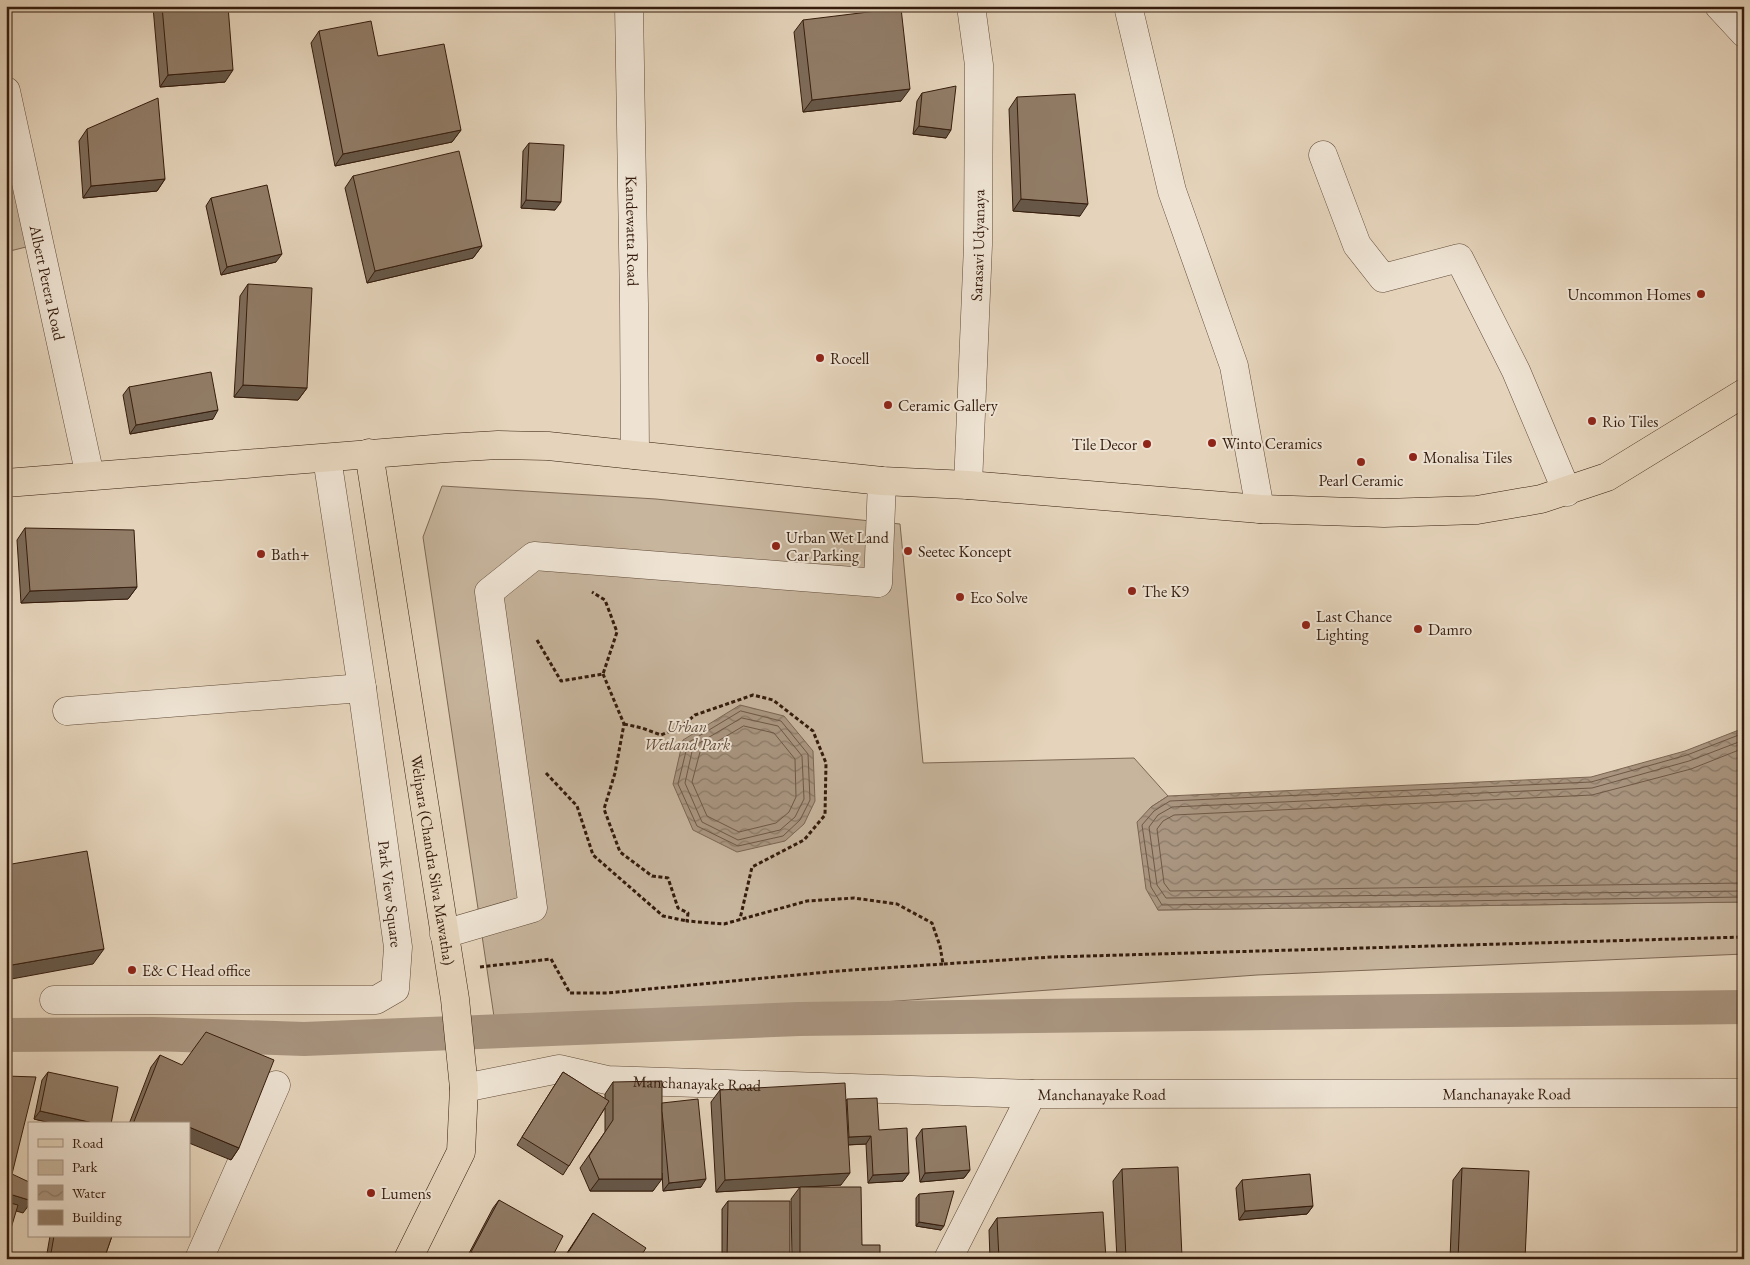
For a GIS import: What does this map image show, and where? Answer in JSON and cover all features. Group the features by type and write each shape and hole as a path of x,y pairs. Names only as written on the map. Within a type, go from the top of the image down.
{"main road":[{"path":"6,483 506,445 548,446 882,481 968,484 1260,509 1384,513 1477,510 1541,499 1567,492 1607,477 1744,393"},
{"name":"Welipara (Chandra Silva Mawatha)","path":"369,454 455,999 464,1088 461,1152 408,1259"}],"street":[{"name":"Kandewatta Road","path":"629,6 635,455"},
{"name":"Sarasavi Udyanaya","path":"968,484 978,245 979,65 971,6"},
{"path":"1128,6 1172,191 1234,366 1260,509"},
{"path":"1719,6 1744,33"},
{"name":"Albert Perera Road","path":"6,90 90,476"},
{"path":"1323,155 1357,245 1384,278 1459,258 1516,371 1567,492"},
{"name":"Park View Square","path":"54,1000 376,1000 395,989 398,946 362,688 327,458"},
{"path":"444,934 533,908 489,592 534,556 878,583 882,481"},
{"path":"67,711 362,688"},
{"name":"Manchanayake Road","path":"464,1088 560,1069 608,1080 1032,1094 1744,1093"},
{"path":"200,1259 276,1084"},
{"path":"948,1259 1032,1094"}],"path":[{"path":"587,589 604,600 617,632 603,674 624,724 615,773 604,808 620,852 652,876 668,878 678,908 688,912 687,921"},
{"path":"537,640 561,681 603,674"},
{"path":"624,724 661,735 682,726 695,715 753,695 773,700 813,731 826,763 824,815 804,840 752,867 740,919"},
{"path":"543,769 577,806 593,855 663,916 687,921 724,924 807,901 854,898 897,904 932,923 940,946 943,964"},
{"path":"450,970 551,959 570,993 607,993 838,972 1052,957 1744,937"}],"green space":[{"path":"6,145 42,243 6,252"},
{"name":"Urban Wetland Park","path":"442,486 656,499 900,524 923,763 1134,758 1168,796 1151,807 1158,910 1744,902 1744,954 1257,975 496,1030 423,537"}],"water":[{"path":"740,705 784,716 813,751 815,801 804,824 785,841 737,852 693,830 673,784 683,740"},
{"path":"1744,728 1744,902 1158,910 1146,889 1137,822 1151,807 1168,796 1591,777 1685,751"}],"building":[{"path":"162,6 228,6 233,70 168,75"},
{"path":"901,8 910,89 812,100 803,20"},
{"path":"371,21 378,56 444,44 461,130 343,154 319,31"},
{"path":"956,86 951,130 919,126 922,93"},
{"path":"1075,94 1088,204 1021,199 1017,97"},
{"path":"158,98 165,179 91,186 87,129"},
{"path":"529,143 564,145 561,202 526,200"},
{"path":"459,151 482,246 375,271 353,176"},
{"path":"267,185 282,254 227,267 211,198"},
{"path":"248,284 312,288 307,388 243,385"},
{"path":"211,372 218,410 136,425 129,387"},
{"path":"25,528 134,530 137,587 30,591"},
{"path":"87,851 104,949 6,966 6,865"},
{"path":"206,1032 274,1060 239,1148 190,1127 190,1122 134,1122 160,1055 182,1065"},
{"path":"48,1072 118,1087 111,1122 89,1122 40,1111"},
{"path":"563,1072 609,1101 569,1166 522,1137"},
{"path":"6,1076 36,1077 12,1174 28,1182 28,1200 6,1193"},
{"path":"662,1081 662,1179 599,1179 589,1156 613,1120 613,1082"},
{"path":"845,1083 850,1173 725,1180 720,1090"},
{"path":"877,1098 879,1130 907,1128 909,1173 873,1175 871,1136 849,1137 847,1099"},
{"path":"698,1099 706,1179 669,1183 662,1103"},
{"path":"966,1126 970,1170 925,1173 922,1129"},
{"path":"1178,1167 1182,1257 1126,1259 1122,1169"},
{"path":"1462,1168 1529,1171 1525,1259 1458,1259"},
{"path":"1310,1174 1313,1206 1245,1211 1242,1180"},
{"path":"800,1187 861,1187 862,1245 880,1245 880,1259 800,1259"},
{"path":"954,1191 944,1226 919,1222 919,1194"},
{"path":"499,1200 563,1236 551,1259 483,1259 471,1252"},
{"path":"728,1201 790,1201 790,1259 727,1259"},
{"path":"6,1202 18,1205 6,1245"},
{"path":"1103,1212 1106,1259 999,1259 997,1218"},
{"path":"593,1213 646,1248 639,1259 564,1259"},
{"path":"54,1238 111,1238 104,1259 50,1259"}],"waterway":[{"path":"6,1035 153,1034 304,1039 799,1019 1744,1007"}],"place":[{"name":"Uncommon Homes","path":"1701,294"},
{"name":"Rocell","path":"820,358"},
{"name":"Ceramic Gallery","path":"888,405"},
{"name":"Rio Tiles","path":"1592,421"},
{"name":"Winto Ceramics","path":"1212,443"},
{"name":"Tile Decor","path":"1147,444"},
{"name":"Monalisa Tiles","path":"1413,457"},
{"name":"Pearl Ceramic","path":"1361,462"},
{"name":"Urban Wet Land Car Parking","path":"776,546"},
{"name":"Seetec Koncept","path":"908,551"},
{"name":"Bath+","path":"261,554"},
{"name":"The K9","path":"1132,591"},
{"name":"Eco Solve","path":"960,597"},
{"name":"Last Chance Lighting","path":"1306,625"},
{"name":"Damro","path":"1418,629"},
{"name":"E& C Head office","path":"132,970"},
{"name":"Lumens","path":"371,1193"}]}
